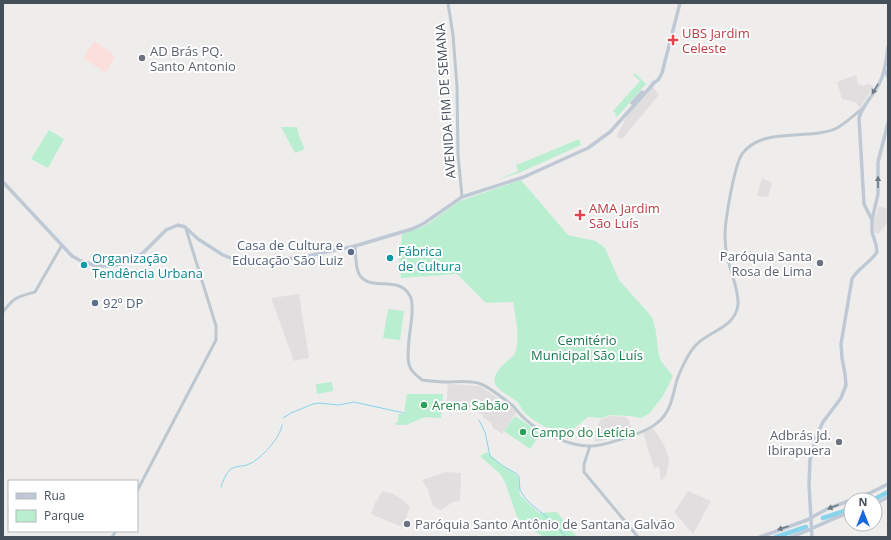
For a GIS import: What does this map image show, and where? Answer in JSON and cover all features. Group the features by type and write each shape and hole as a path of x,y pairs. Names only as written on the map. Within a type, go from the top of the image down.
{"main road":[{"path":"3,182 72,256 96,266 125,264 137,258 161,234 170,227 178,225 185,227 198,239 222,255 240,262 259,262 303,257 356,246 418,226 462,197 524,177 588,148 606,135 637,97 649,85 658,80 662,72 680,3"},
{"path":"872,220 863,200 859,118 863,107 878,85 885,70 888,47"},
{"path":"882,76 888,76 885,70"},
{"path":"812,537 809,486 810,460 820,428 844,390 846,382 841,344 850,285 856,273 870,261 877,252 872,232 872,220 878,194 878,162 888,123"},
{"path":"868,213 874,211"},
{"path":"872,492 888,484"},
{"path":"760,537 811,518 827,509 843,503"},
{"path":"791,537 843,515"}],"street":[{"name":"AVENIDA FIM DE SEMANA","path":"448,3 457,87 458,154 462,197"},
{"path":"356,246 358,270 363,278 368,282 397,285 406,291 410,296 412,305 408,361 412,370 422,380 472,382 482,384 512,406 526,420 562,441 571,444 590,446 617,440 638,433 657,423 672,401 678,378 693,348 700,341 729,323 734,317 738,303 738,295 726,250 725,226 738,162 745,151 754,143 768,138 812,134 836,128 853,117 863,107"},
{"path":"853,117 856,116 859,118"},
{"path":"138,489 216,340 216,326 185,227"},
{"path":"3,312 11,301 17,297 34,292 62,245"},
{"path":"590,446 584,464 584,472 638,537"}],"shaded area":[{"path":"94,41 115,57 106,73 83,58"},
{"path":"856,75 858,84 874,86 860,108 855,102 842,99 837,82"},
{"path":"652,86 659,95 622,139 616,137 629,112"},
{"path":"762,178 772,183 768,197 757,196"},
{"path":"879,206 888,209 888,222 879,233 875,233 873,225"},
{"path":"299,294 309,358 294,361 271,298"},
{"path":"448,384 480,386 515,410 516,413 502,434 492,427 492,423 484,418 482,414 476,411 446,408"},
{"path":"611,416 626,417 629,420 633,433 597,442 595,441 596,430 601,419"},
{"path":"653,428 664,445 669,459 667,474 661,481 659,467 654,468 643,433"},
{"path":"446,472 461,473 460,501 453,502 441,510 433,506 428,490 422,480"},
{"path":"383,491 393,494 403,500 410,507 402,527 371,514 375,503"},
{"path":"688,491 711,501 693,534 674,512"}],"green space":[{"path":"635,73 646,84 617,117 613,111 640,81 633,75"},
{"path":"281,127 297,127 305,149 295,153"},
{"path":"49,130 64,139 48,168 31,159"},
{"path":"579,139 581,145 521,172 499,179 518,171 516,164"},
{"name":"Cemitério Municipal São Luís","path":"521,180 568,235 596,241 605,248 619,280 652,317 661,361 673,376 663,396 649,414 641,418 611,415 601,418 588,417 565,436 544,426 528,416 517,402 498,388 494,381 496,374 502,365 513,356 516,351 517,330 513,302 486,303 457,274 401,278 399,261 402,234 425,226 460,201"},
{"path":"388,309 404,311 400,340 383,338"},
{"path":"332,382 333,391 317,394 316,384"},
{"name":"Arena Sabão","path":"407,394 443,394 441,418 425,417 406,425 396,425 395,423 398,422 398,414 404,414"},
{"name":"Campo do Letícia","path":"515,416 541,433 530,449 504,431"},
{"path":"487,452 502,466 513,472 518,477 520,495 531,506 539,513 557,512 577,537 544,537 524,525 517,517 505,482 500,474 480,456"}],"waterway":[{"path":"283,418 291,413 319,403 338,405 354,402 404,413"},
{"path":"479,420 485,432 490,456 517,474 519,477 520,490 525,498 556,526"},
{"path":"221,487 226,475 231,469 254,462 264,453 278,436 282,425"},
{"path":"883,495 888,492"},
{"path":"823,518 843,512"},
{"path":"776,537 806,527"},
{"path":"559,529 566,537"}],"place":[{"name":"UBS Jardim Celeste","path":"673,40"},
{"name":"AD Brás PQ. Santo Antonio","path":"142,58"},
{"name":"AMA Jardim São Luís","path":"580,215"},
{"name":"Casa de Cultura e Educação São Luiz","path":"351,252"},
{"name":"Fábrica de Cultura","path":"390,258"},
{"name":"Paróquia Santa Rosa de Lima","path":"820,263"},
{"name":"Organização Tendência Urbana","path":"84,265"},
{"name":"92º DP","path":"95,303"},
{"name":"Arena Sabão","path":"424,405"},
{"name":"Campo do Letícia","path":"523,432"},
{"name":"Adbrás Jd. Ibirapuera","path":"839,442"},
{"name":"Paróquia Santo Antônio de Santana Galvão","path":"407,524"}]}
